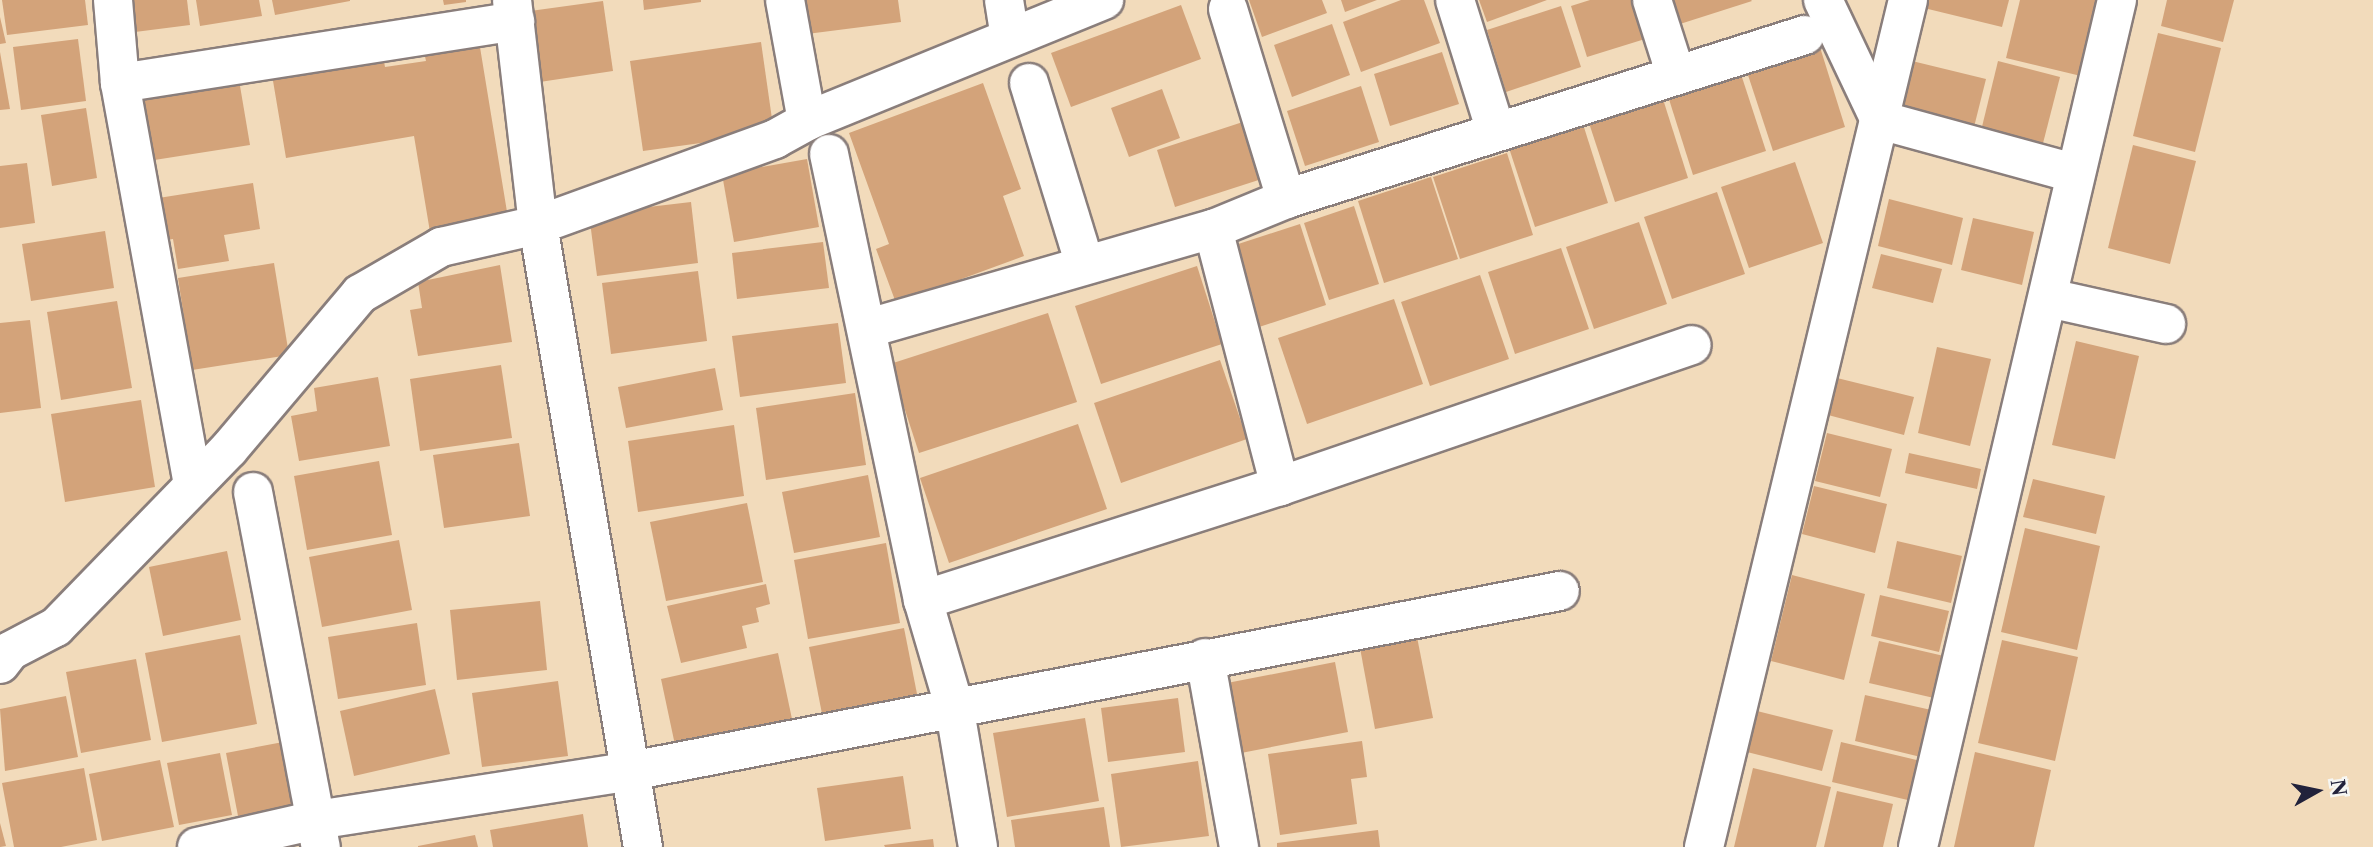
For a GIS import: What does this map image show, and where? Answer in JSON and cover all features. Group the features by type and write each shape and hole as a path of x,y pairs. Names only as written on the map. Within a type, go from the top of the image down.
{"street":[{"path":"113,0 120,83 193,484"},
{"path":"785,0 807,121"},
{"path":"0,664 10,651 56,627 229,449 360,294 441,247 538,225 775,139 1007,18 1104,0"},
{"path":"1455,0 1496,132"},
{"path":"1652,0 1676,75"},
{"path":"1823,0 1880,120 2074,173"},
{"path":"1704,847 1908,0"},
{"path":"1918,847 2049,298 2074,173 2117,0"},
{"path":"1228,9 1286,199"},
{"path":"120,83 514,11 538,225 643,847"},
{"path":"869,328 1213,229 1286,199 1805,35"},
{"path":"1029,83 1085,265"},
{"path":"829,154 869,328 923,600 954,705 978,847"},
{"path":"1213,229 1280,486"},
{"path":"2049,298 2166,324"},
{"path":"923,600 1280,486 1691,345"},
{"path":"253,492 318,833"},
{"path":"197,847 318,833 954,705 1559,592"},
{"path":"1205,657 1239,847"}],"building":[{"path":"2,0 85,0 88,25 7,35"},
{"path":"131,0 187,0 190,25 135,32"},
{"path":"196,0 259,0 262,16 200,26"},
{"path":"272,0 350,0 350,1 275,15"},
{"path":"443,0 466,0 466,2 444,5"},
{"path":"643,0 701,0 701,2 644,10"},
{"path":"794,0 898,0 901,22 799,35"},
{"path":"1249,0 1322,0 1327,13 1262,37"},
{"path":"1341,0 1377,0 1345,12"},
{"path":"1401,0 1424,0 1440,43 1361,72 1343,22"},
{"path":"1479,0 1547,0 1487,22"},
{"path":"1590,0 1632,0 1645,39 1587,57 1571,6"},
{"path":"1673,0 1751,0 1752,1 1680,24"},
{"path":"1926,0 2009,0 2002,27 1924,8"},
{"path":"2020,0 2100,0 2081,76 2006,58"},
{"path":"2167,0 2234,0 2223,42 2161,26"},
{"path":"603,1 613,71 533,83 523,12"},
{"path":"1181,5 1201,59 1071,107 1051,53"},
{"path":"1561,6 1581,67 1506,92 1487,30"},
{"path":"0,17 6,43 0,44"},
{"path":"1332,24 1350,75 1292,97 1274,45"},
{"path":"2158,33 2221,48 2195,152 2133,136"},
{"path":"478,35 509,224 431,238 414,136 286,158 271,69 382,50 385,67 426,61 422,43"},
{"path":"78,39 86,101 21,110 13,47"},
{"path":"761,42 774,133 643,151 630,61"},
{"path":"1819,44 1845,127 1773,151 1746,69"},
{"path":"0,52 10,109 0,110"},
{"path":"1442,52 1459,104 1390,126 1374,74"},
{"path":"1908,60 1986,79 1973,131 1896,111"},
{"path":"1998,61 2060,77 2041,151 1980,135"},
{"path":"1739,68 1766,151 1693,175 1667,93"},
{"path":"239,80 250,145 148,161 138,96"},
{"path":"983,83 1021,189 1003,196 1024,256 896,303 876,249 889,244 849,133"},
{"path":"1361,86 1379,142 1305,166 1287,111"},
{"path":"1162,89 1180,138 1129,157 1111,108"},
{"path":"1662,96 1688,178 1615,202 1588,120"},
{"path":"86,108 97,178 52,186 41,115"},
{"path":"1252,119 1271,176 1175,207 1157,150"},
{"path":"1582,121 1608,203 1535,227 1508,145"},
{"path":"2133,145 2196,161 2170,264 2108,248"},
{"path":"1507,153 1533,235 1460,259 1433,177"},
{"path":"807,159 819,227 734,242 722,174"},
{"path":"1795,162 1823,243 1749,268 1721,187"},
{"path":"27,163 35,223 0,228 0,166"},
{"path":"1431,177 1458,259 1384,283 1358,201"},
{"path":"253,183 260,229 224,235 229,261 178,269 173,239 153,242 146,200"},
{"path":"1717,192 1745,274 1672,299 1644,217"},
{"path":"1889,199 1963,218 1952,265 1878,246"},
{"path":"691,202 698,263 597,276 589,214"},
{"path":"1354,206 1379,284 1329,300 1304,223"},
{"path":"1973,218 2034,232 2022,285 1961,270"},
{"path":"1639,222 1667,304 1594,329 1566,247"},
{"path":"1300,224 1326,305 1253,329 1226,248"},
{"path":"105,231 114,288 31,301 22,244"},
{"path":"823,242 829,288 737,299 732,253"},
{"path":"1561,248 1589,329 1515,354 1488,272"},
{"path":"1881,254 1942,269 1933,303 1872,288"},
{"path":"274,263 289,355 192,370 178,278"},
{"path":"500,265 512,342 418,356 410,310 422,308 418,282"},
{"path":"1197,266 1222,344 1101,384 1075,306"},
{"path":"698,271 707,341 611,354 602,283"},
{"path":"1480,275 1509,359 1430,386 1401,302"},
{"path":"1394,299 1423,384 1307,424 1278,338"},
{"path":"117,301 132,388 61,400 47,312"},
{"path":"1048,313 1077,402 919,453 890,364"},
{"path":"30,320 41,408 0,413 0,323"},
{"path":"838,323 846,383 740,397 732,336"},
{"path":"2076,341 2139,356 2115,459 2052,445"},
{"path":"1937,347 1991,359 1970,446 1918,433"},
{"path":"1220,360 1247,439 1121,483 1094,403"},
{"path":"501,365 512,438 420,451 410,379"},
{"path":"715,368 723,410 626,428 618,387"},
{"path":"378,377 390,446 299,461 291,416 317,411 314,388"},
{"path":"1837,378 1914,397 1904,435 1828,415"},
{"path":"855,393 866,465 766,480 756,408"},
{"path":"141,400 155,487 65,502 51,414"},
{"path":"1078,424 1107,509 949,563 920,478"},
{"path":"734,425 744,496 638,512 628,441"},
{"path":"1827,433 1892,449 1880,497 1815,481"},
{"path":"519,443 530,516 444,528 433,455"},
{"path":"1909,453 1981,469 1977,489 1905,473"},
{"path":"379,461 392,535 307,550 294,476"},
{"path":"868,475 880,537 794,553 782,492"},
{"path":"2033,479 2105,496 2096,534 2023,517"},
{"path":"1814,486 1887,504 1875,553 1802,534"},
{"path":"747,503 763,582 666,601 650,522"},
{"path":"2025,528 2100,546 2077,650 2001,632"},
{"path":"399,540 412,610 322,627 309,557"},
{"path":"1897,541 1962,556 1951,603 1887,588"},
{"path":"886,543 900,623 808,639 794,560"},
{"path":"227,551 241,620 163,636 149,567"},
{"path":"1792,575 1865,594 1844,680 1771,661"},
{"path":"766,584 770,604 756,608 759,622 742,626 747,648 681,663 667,606"},
{"path":"1880,595 1949,611 1939,652 1871,636"},
{"path":"540,601 547,670 457,680 450,610"},
{"path":"417,623 426,685 338,699 328,637"},
{"path":"904,628 918,699 823,719 809,647"},
{"path":"240,635 257,724 162,742 145,653"},
{"path":"1417,637 1433,718 1375,729 1360,648"},
{"path":"2002,640 2078,657 2055,761 1978,743"},
{"path":"1879,641 1944,656 1934,698 1869,683"},
{"path":"778,653 792,719 675,745 661,679"},
{"path":"136,659 151,740 81,753 66,672"},
{"path":"1335,662 1348,732 1241,753 1227,683"},
{"path":"558,681 568,756 482,767 472,693"},
{"path":"435,689 450,754 354,776 340,711"},
{"path":"1865,695 1940,712 1929,759 1855,741"},
{"path":"66,696 78,757 5,771 0,709"},
{"path":"1178,698 1185,752 1108,762 1101,708"},
{"path":"1753,710 1833,730 1822,771 1743,751"},
{"path":"1085,718 1099,801 1007,817 993,733"},
{"path":"1362,741 1367,777 1351,779 1357,824 1280,835 1268,754"},
{"path":"283,742 295,805 238,816 226,753"},
{"path":"1841,742 1925,762 1916,802 1832,782"},
{"path":"1975,752 2051,770 2034,847 1954,847"},
{"path":"220,753 232,815 179,825 167,763"},
{"path":"160,760 174,827 102,841 89,774"},
{"path":"1198,761 1209,836 1121,847 1111,774"},
{"path":"84,768 97,840 61,847 14,847 2,783"},
{"path":"1753,768 1831,787 1816,847 1734,847"},
{"path":"903,776 911,829 825,841 817,788"},
{"path":"1837,791 1893,804 1883,847 1824,847"},
{"path":"1104,807 1110,847 1015,847 1011,820"},
{"path":"583,814 588,847 493,847 490,830"},
{"path":"0,823 6,846 0,847"},
{"path":"1378,830 1380,847 1277,847 1277,843"},
{"path":"475,835 478,847 418,847 418,846"},
{"path":"933,839 934,847 884,845"}]}
